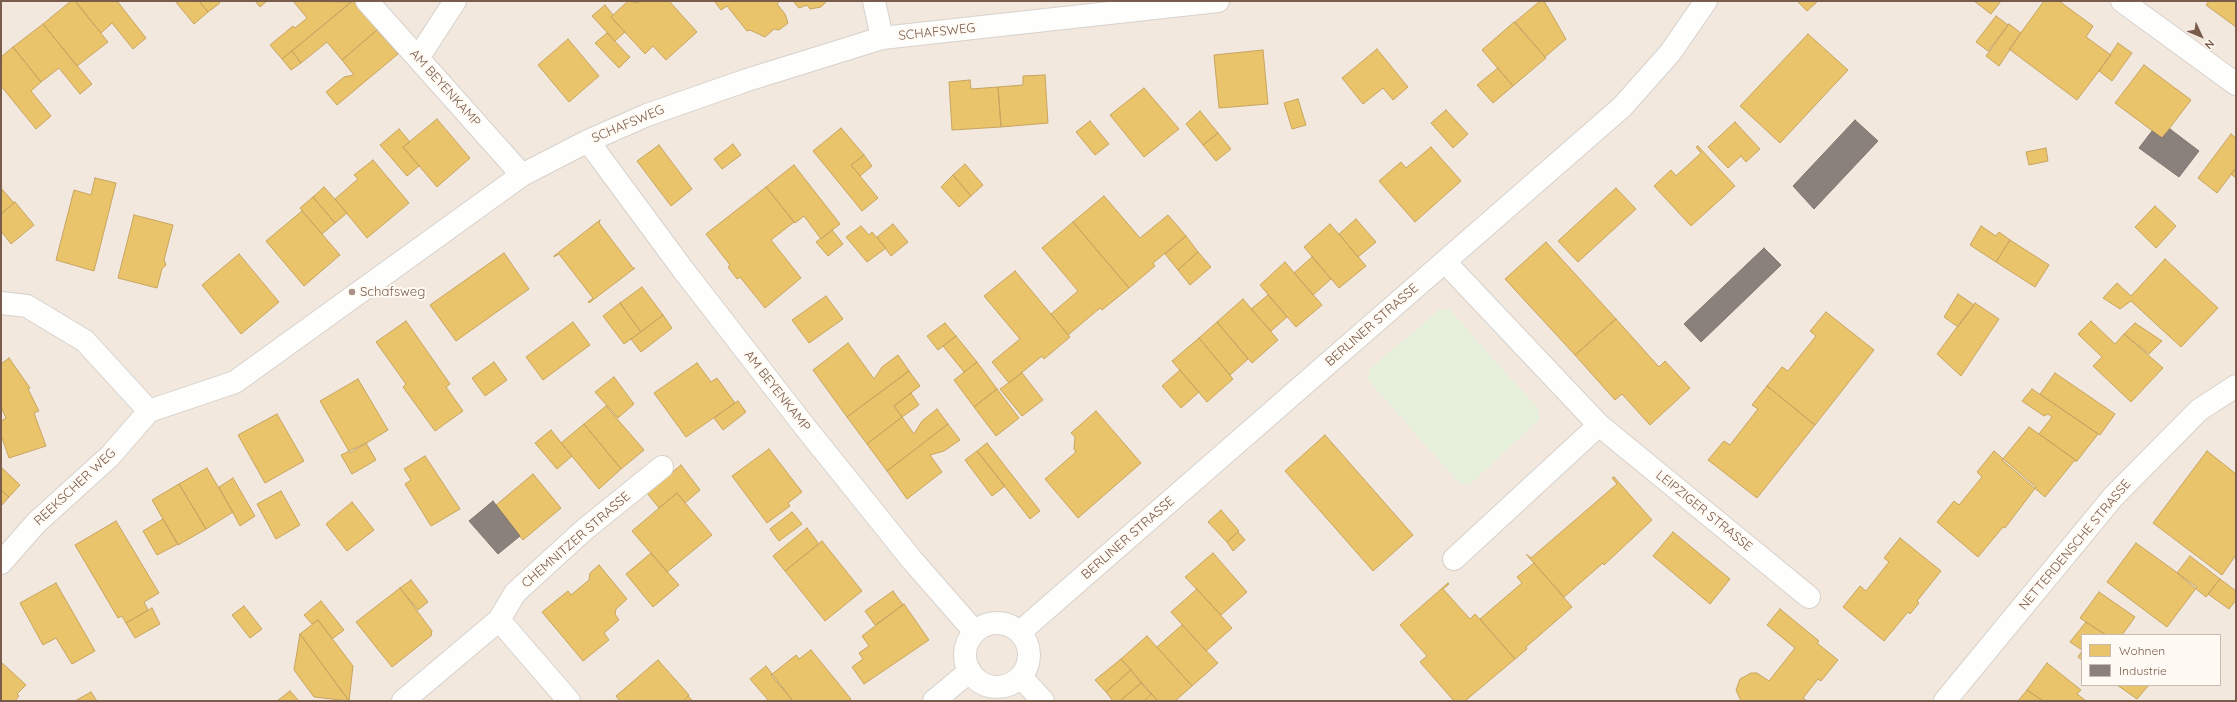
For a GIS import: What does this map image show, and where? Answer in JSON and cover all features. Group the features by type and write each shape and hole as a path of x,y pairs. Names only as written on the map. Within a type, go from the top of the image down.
{"street":[{"name":"AM BEYENKAMP","path":"367,1 522,175"},
{"path":"418,58 455,1"},
{"path":"874,1 882,38"},
{"name":"SCHAFSWEG","path":"149,412 235,382 522,175 588,141 647,114 746,80 882,38 1218,1"},
{"name":"BERLINER STRASSE","path":"1020,632 1622,107 1670,53 1706,1"},
{"path":"2122,1 2236,84"},
{"name":"AM BEYENKAMP","path":"588,141 684,271 800,421 912,560 975,632"},
{"name":"LEIPZIGER STRASSE","path":"1446,262 1599,425 1809,597"},
{"path":"1,303 27,306 85,342 149,412"},
{"name":"NETTERDENSCHE STRASSE","path":"1945,701 2113,497 2199,410 2236,386"},
{"name":"REEKSCHER WEG","path":"1,563 36,523 110,456 149,412"},
{"path":"1454,559 1599,425"},
{"name":"CHEMNITZER STRASSE","path":"403,701 499,620 515,593 584,530 662,467"},
{"path":"499,620 569,701"},
{"path":"997,623 1008,624 1020,632 1027,641 1030,656 1027,669 1021,677 1009,686 995,687 985,685 970,671 965,654 968,643 975,632 985,626 997,623"},
{"path":"934,701 970,671"},
{"path":"1021,677 1043,701"}],"shaded area":[{"path":"1,1 2236,1 2236,701 1,701"}],"green space":[{"path":"1440,309 1449,309 1539,410 1539,420 1470,484 1460,484 1368,380 1369,370"}],"building: Wohnen":[{"path":"71,1 75,1 108,42 77,66 43,24"},
{"path":"75,1 117,1 146,38 133,49 112,23 101,33"},
{"path":"175,1 199,1 208,12 194,24"},
{"path":"199,1 218,1 220,3 208,12"},
{"path":"255,1 267,1 260,7"},
{"path":"293,1 351,2 282,59 270,45 293,26 295,28 307,18"},
{"path":"353,1 377,30 342,60 327,42 301,63 292,51"},
{"path":"628,1 638,3 640,1 669,1 697,32 666,60 653,46 645,54 611,17"},
{"path":"714,1 780,1 777,4 785,14 788,23 779,30 774,29 765,37 750,30 747,31 727,6 721,10"},
{"path":"793,1 827,1 821,7 810,9 807,5 799,8"},
{"path":"1540,1 1544,1 1566,39 1545,57 1515,22"},
{"path":"1797,1 1818,1 1807,11"},
{"path":"1974,1 2001,1 1991,14"},
{"path":"2044,1 2059,1 2093,26 2086,37 2111,55 2077,100 2009,49"},
{"path":"2209,1 2236,1 2236,27 2206,5"},
{"path":"605,5 613,15 611,17 625,32 615,41 592,16"},
{"path":"1996,16 2008,25 1988,51 1976,42"},
{"path":"1514,22 1546,58 1513,86 1482,50"},
{"path":"43,24 92,84 80,94 59,68 41,82 13,47"},
{"path":"2009,24 2021,33 1999,66 1986,56"},
{"path":"377,30 398,54 337,105 326,92 344,77 354,75 342,60"},
{"path":"607,33 630,57 619,68 595,43"},
{"path":"1808,34 1848,70 1780,143 1740,106"},
{"path":"568,39 599,76 569,102 538,65"},
{"path":"2118,43 2132,53 2112,81 2099,71"},
{"path":"13,47 41,82 31,91 51,116 36,129 1,86 1,57"},
{"path":"1377,49 1408,87 1393,100 1383,88 1363,104 1342,78"},
{"path":"1263,50 1268,104 1219,108 1214,55"},
{"path":"292,51 301,63 291,70 282,59"},
{"path":"2144,65 2191,100 2162,138 2115,103"},
{"path":"1498,68 1513,86 1493,103 1477,85"},
{"path":"1045,75 1048,123 1001,127 998,87 1023,85 1023,76"},
{"path":"970,80 971,89 998,87 1001,127 952,130 949,82"},
{"path":"1144,88 1179,129 1144,157 1110,115"},
{"path":"1298,99 1306,125 1292,129 1284,103"},
{"path":"1446,110 1468,134 1453,148 1431,123"},
{"path":"1200,111 1218,133 1203,145 1186,124"},
{"path":"437,119 470,158 437,187 403,147"},
{"path":"1090,121 1109,144 1095,155 1076,132"},
{"path":"1735,122 1760,149 1746,162 1741,156 1728,168 1708,147"},
{"path":"841,128 864,155 851,165 878,198 862,211 813,151"},
{"path":"399,129 410,142 403,147 419,166 407,176 380,145"},
{"path":"1218,133 1231,149 1216,161 1203,145"},
{"path":"2231,134 2236,138 2236,168 2217,193 2198,178"},
{"path":"733,144 741,155 722,169 714,159"},
{"path":"659,145 692,189 671,206 637,161"},
{"path":"1698,146 1735,186 1691,226 1654,186 1671,170 1676,176 1701,153 1696,147"},
{"path":"1431,147 1461,181 1415,222 1379,181 1401,162 1406,168"},
{"path":"2046,148 2048,161 2029,165 2026,152"},
{"path":"864,155 872,166 860,176 851,165"},
{"path":"373,160 409,203 367,238 335,199 358,179 354,175"},
{"path":"965,164 983,185 971,196 953,175"},
{"path":"794,165 840,224 821,239 804,216 795,223 766,187"},
{"path":"2236,168 2236,178 2231,174"},
{"path":"953,175 971,196 959,207 941,187"},
{"path":"95,178 116,183 94,271 56,260 74,190 91,195"},
{"path":"324,187 347,213 335,223 313,197"},
{"path":"766,187 794,222 771,240 801,278 765,308 740,277 737,279 728,267 730,265 706,234"},
{"path":"1,188 14,203 1,214"},
{"path":"1616,188 1636,209 1578,262 1558,241"},
{"path":"1104,196 1140,238 1168,215 1186,236 1153,263 1155,266 1129,288 1073,222"},
{"path":"313,197 335,223 322,234 300,208"},
{"path":"15,202 34,225 11,244 1,231 1,214"},
{"path":"2155,206 2176,226 2156,248 2135,227"},
{"path":"302,211 340,255 304,286 266,241"},
{"path":"134,215 173,225 164,260 166,265 162,269 157,288 118,278"},
{"path":"1356,219 1376,242 1358,257 1339,234"},
{"path":"600,220 599,223 633,268 635,268 589,303 588,302 593,298 559,254 554,256"},
{"path":"1073,222 1129,288 1102,310 1100,308 1068,335 1051,314 1078,291 1042,248"},
{"path":"893,224 908,242 891,256 877,237"},
{"path":"1330,224 1366,266 1339,288 1304,247"},
{"path":"861,226 869,235 872,232 886,248 867,262 846,237"},
{"path":"1981,226 1996,236 1999,232 2010,240 1996,262 1970,245"},
{"path":"832,230 843,244 828,256 816,242"},
{"path":"1186,236 1198,252 1178,270 1165,254"},
{"path":"2010,240 2049,265 2035,287 1996,262"},
{"path":"1546,242 1616,319 1575,355 1505,279"},
{"path":"1198,252 1211,267 1190,285 1178,270"},
{"path":"504,253 529,289 456,341 430,305"},
{"path":"239,254 279,302 241,334 202,285"},
{"path":"1312,257 1331,279 1313,295 1294,273"},
{"path":"2165,259 2218,308 2181,347 2131,301 2120,309 2103,298 2117,283 2131,296"},
{"path":"1285,262 1322,305 1296,327 1260,285"},
{"path":"1015,271 1070,337 1044,359 1042,356 1009,383 992,362 1020,339 984,296"},
{"path":"642,287 663,315 641,332 620,303"},
{"path":"1958,294 1974,305 1958,327 1944,317"},
{"path":"1268,295 1287,317 1271,331 1251,309"},
{"path":"826,296 843,319 809,343 792,320"},
{"path":"1243,299 1278,340 1252,363 1217,322"},
{"path":"620,303 641,332 624,344 603,316"},
{"path":"1975,303 1999,319 1961,376 1937,354"},
{"path":"1826,312 1874,350 1815,425 1767,386 1782,367 1788,371 1816,336 1810,331"},
{"path":"663,315 672,328 641,352 631,339"},
{"path":"1616,319 1659,367 1665,361 1690,388 1650,425 1622,394 1615,400 1575,355"},
{"path":"406,321 450,384 446,387 463,411 435,431 403,387 406,384 376,342"},
{"path":"2091,321 2115,344 2124,334 2163,368 2131,402 2093,366 2102,357 2078,334"},
{"path":"573,322 590,345 543,380 526,357"},
{"path":"1217,322 1248,359 1230,375 1199,338"},
{"path":"945,323 956,336 938,350 927,336"},
{"path":"2135,323 2162,341 2149,354 2124,334"},
{"path":"956,336 977,362 964,372 943,346"},
{"path":"1199,338 1233,379 1207,402 1172,361"},
{"path":"848,343 874,379 882,367 898,355 909,371 847,417 813,370"},
{"path":"9,358 30,388 28,389 39,411 34,413 46,446 9,458 1,435 1,421 6,418 1,407 1,364"},
{"path":"494,362 507,380 485,396 472,378"},
{"path":"977,362 997,389 974,407 954,380"},
{"path":"697,363 711,382 717,378 735,403 686,437 654,393"},
{"path":"1180,370 1199,392 1181,408 1162,386"},
{"path":"909,371 920,386 894,406 902,417 867,444 847,417"},
{"path":"1022,373 1043,400 1022,416 1000,389"},
{"path":"2055,373 2115,414 2100,435 2040,394"},
{"path":"614,377 634,404 618,418 595,392"},
{"path":"358,379 388,430 350,453 320,401"},
{"path":"1767,386 1815,425 1757,498 1708,460 1724,441 1730,445 1758,409 1752,405"},
{"path":"997,389 1019,418 996,436 974,407"},
{"path":"2032,389 2098,434 2077,461 2039,434 2052,417 2048,414 2044,416 2022,401"},
{"path":"911,393 919,405 902,417 894,406"},
{"path":"738,401 746,412 723,430 714,418"},
{"path":"606,406 644,450 621,469 584,424"},
{"path":"937,409 948,424 887,471 867,444 902,417 914,434 922,421"},
{"path":"1096,411 1141,463 1078,518 1045,479 1076,452 1074,449 1075,437 1071,433"},
{"path":"277,414 304,461 265,483 238,435"},
{"path":"584,424 621,469 599,489 561,443"},
{"path":"948,424 960,440 944,451 930,455 942,472 907,499 887,471"},
{"path":"2029,427 2077,461 2074,461 2045,497 2002,460"},
{"path":"551,430 572,456 557,469 535,443"},
{"path":"1325,435 1413,535 1373,571 1285,471"},
{"path":"366,443 376,460 352,474 341,455"},
{"path":"987,443 1040,511 1030,519 977,451"},
{"path":"769,449 802,492 788,503 790,506 767,523 732,476"},
{"path":"977,451 1005,486 992,496 965,460"},
{"path":"1994,451 2036,487 2005,528 2003,527 1978,557 1937,522 1954,501 1959,505 1982,477 1977,472"},
{"path":"2207,451 2236,474 2236,555 2222,575 2153,523"},
{"path":"425,456 460,509 431,526 405,484 411,480 404,469"},
{"path":"681,465 700,490 685,503 677,493 659,508 647,493"},
{"path":"1,467 20,485 9,497 1,490"},
{"path":"207,468 233,512 206,529 179,484"},
{"path":"533,474 561,508 523,540 495,506"},
{"path":"1614,477 1652,520 1604,565 1603,563 1564,597 1526,554 1531,558 1617,484 1612,478"},
{"path":"233,478 255,516 240,526 219,487"},
{"path":"179,484 206,529 178,545 152,500"},
{"path":"1,490 9,497 1,506"},
{"path":"281,491 300,525 276,539 257,504"},
{"path":"677,493 712,535 667,572 632,531"},
{"path":"352,502 374,530 347,551 326,524"},
{"path":"1221,510 1239,531 1227,542 1208,522"},
{"path":"792,512 802,524 779,541 770,529"},
{"path":"163,519 178,544 157,555 143,531"},
{"path":"116,521 159,593 144,602 148,610 126,623 122,616 118,618 75,545"},
{"path":"807,528 819,544 785,571 773,556"},
{"path":"1238,532 1245,540 1233,551 1227,542"},
{"path":"1673,532 1730,579 1710,604 1653,556"},
{"path":"1900,538 1941,571 1917,601 1919,603 1910,614 1908,612 1884,641 1843,607 1860,586 1866,591 1889,562 1884,558"},
{"path":"822,541 862,591 825,621 785,571"},
{"path":"2136,543 2197,587 2167,627 2107,582"},
{"path":"651,553 679,585 653,607 626,574"},
{"path":"1213,553 1247,592 1221,615 1185,577"},
{"path":"2190,556 2220,579 2206,597 2177,573"},
{"path":"1534,563 1572,607 1526,647 1527,649 1515,659 1480,619 1522,583 1517,577"},
{"path":"599,565 627,599 616,609 615,614 619,620 604,633 609,640 583,661 542,612 568,591 571,595 589,580 590,573"},
{"path":"2220,579 2236,591 2236,600 2229,609 2208,594"},
{"path":"411,580 428,602 418,610 400,588"},
{"path":"56,583 95,651 72,664 56,638 43,645 20,603"},
{"path":"1448,583 1449,584 1443,589 1470,619 1475,614 1515,659 1465,701 1454,701 1420,662 1427,656 1400,625"},
{"path":"400,588 432,631 431,636 392,667 356,622"},
{"path":"1197,589 1232,628 1206,651 1171,612"},
{"path":"893,591 903,605 875,625 865,611"},
{"path":"2099,592 2135,617 2123,634 2104,634 2080,618"},
{"path":"321,601 344,630 332,639 318,620 312,624 304,615"},
{"path":"904,604 929,640 864,684 852,667 863,659 859,653 869,646 862,636"},
{"path":"244,606 262,629 250,638 232,615"},
{"path":"152,608 160,624 135,638 126,623"},
{"path":"1780,609 1819,641 1817,643 1838,660 1821,681 1818,679 1803,698 1807,701 1741,701 1736,690 1740,679 1751,673 1757,673 1769,681 1795,648 1767,625"},
{"path":"318,620 353,666 349,701 300,634"},
{"path":"2086,622 2104,634 2081,634 2081,649 2070,642"},
{"path":"1182,625 1218,663 1192,686 1157,647"},
{"path":"300,634 349,701 314,697 294,670"},
{"path":"1147,636 1192,686 1175,701 1158,701 1121,659"},
{"path":"811,650 851,699 849,701 793,701 771,675 796,655 799,659"},
{"path":"2081,652 2081,659 2078,657"},
{"path":"1121,659 1131,670 1106,692 1095,680"},
{"path":"658,660 689,695 683,701 620,701 616,696"},
{"path":"1,662 26,685 17,694 19,696 15,701 1,701"},
{"path":"2047,663 2081,690 2077,694 2086,701 2043,701 2027,690"},
{"path":"766,666 792,700 769,701 750,679"},
{"path":"1131,670 1141,683 1120,701 1113,701 1106,692"},
{"path":"1141,683 1151,694 1144,701 1120,701"},
{"path":"2118,686 2148,686 2137,699"},
{"path":"2027,690 2043,701 2018,701"},
{"path":"290,691 299,701 277,701"},
{"path":"91,692 97,701 75,701"},
{"path":"1151,694 1158,701 1144,701"},
{"path":"688,696 693,701 683,701"}],"building: Industrie":[{"path":"1855,120 1878,141 1814,209 1793,186"},
{"path":"2170,129 2199,151 2179,177 2139,148 2152,131 2162,138"},
{"path":"1764,248 1781,265 1701,342 1684,324"},
{"path":"493,501 520,536 498,554 469,521"}],"place":[{"name":"Schafsweg","path":"352,292"}]}
